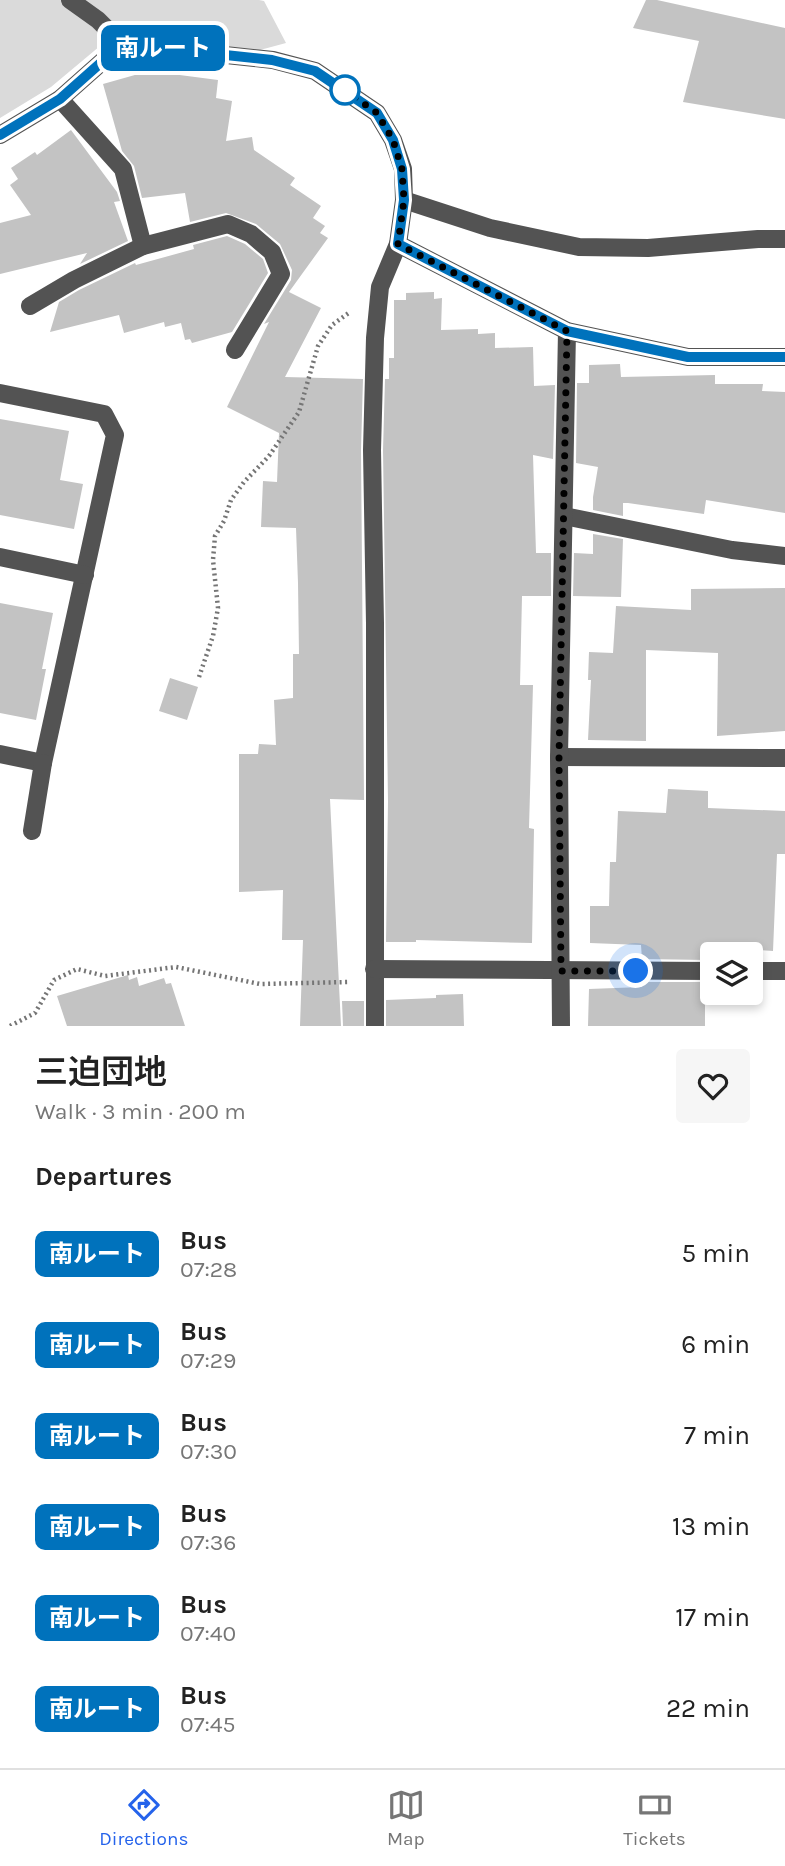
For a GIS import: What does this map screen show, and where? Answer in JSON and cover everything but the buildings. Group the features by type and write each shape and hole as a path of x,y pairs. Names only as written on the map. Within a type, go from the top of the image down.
{"street":[{"path":"70,0 98,20 122,44 272,60 315,71 377,113 393,140 402,169 404,200 398,244 380,286 375,338 372,450 375,1026"},
{"path":"0,135 60,99 122,44"},
{"path":"60,99 123,169 143,246"},
{"path":"404,200 490,228 579,247 649,248 785,239"},
{"path":"30,306 74,279 143,246 228,223 251,234 272,252 281,274 235,350"},
{"path":"398,244 567,331 688,357 785,357"},
{"path":"561,1026 559,757 567,331"},
{"path":"0,393 104,414 115,435 43,763 32,831"},
{"path":"564,516 732,550 785,556"},
{"path":"0,557 85,575"},
{"path":"0,754 43,763"},
{"path":"559,757 785,758"},
{"path":"374,975 700,971"},
{"path":"763,971 785,971"}],"path":[{"path":"200,677 214,636 218,608 213,560 215,536 224,521 231,500 269,456 299,412 318,346 332,325 380,286"},
{"path":"10,1026 35,1013 54,980 77,969 105,976 176,967 260,984 374,975"}],"shaded area":[{"path":"0,0 259,0 264,1 286,43 260,50 127,36 100,46 51,87 0,118"}],"bus line":[{"name":"南ルート","path":"0,135 60,99 122,44 272,60 315,71 377,113 393,140 402,169 404,200 398,244 567,331 688,357 785,357"}],"route":[{"path":"345,90 377,113 393,140 402,169 404,200 398,244 567,331 559,757 561,971 636,971"}]}
